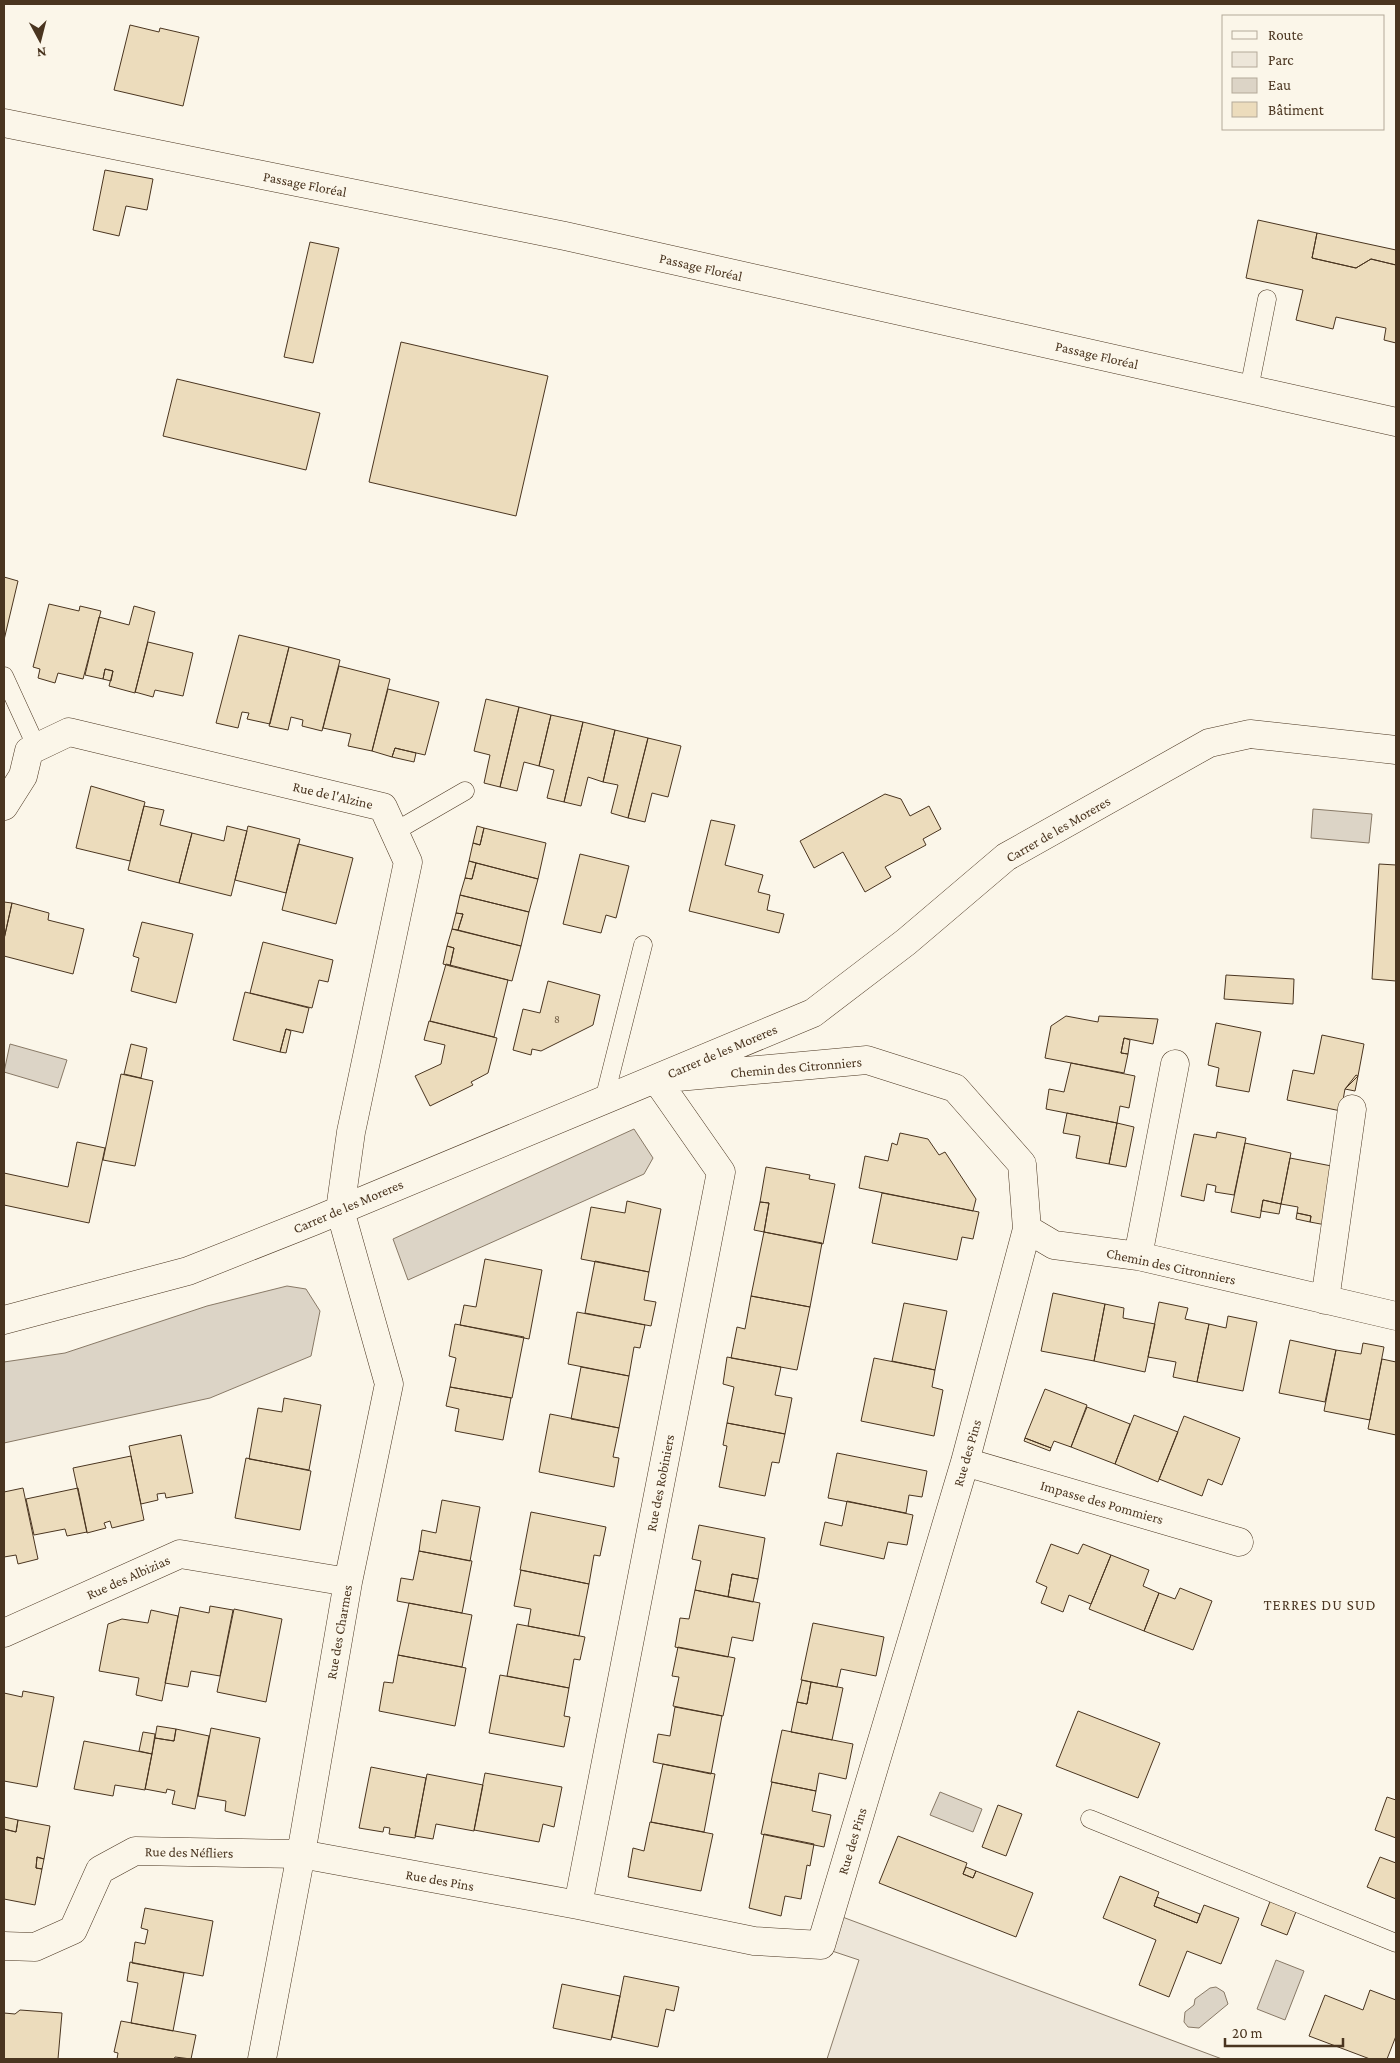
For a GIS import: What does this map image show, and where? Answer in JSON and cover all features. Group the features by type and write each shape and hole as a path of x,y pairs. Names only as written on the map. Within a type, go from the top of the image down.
{"street":[{"name":"Passage Floréal","path":"4,123 565,236 1396,422"},
{"name":"Rue de l'Alzine","path":"37,748 69,732 383,807 408,862 351,1132 340,1210"},
{"name":"Carrer de les Moreres","path":"4,1320 188,1271 340,1210 813,1013 906,942 1006,857 1209,743 1250,734 1396,750"},
{"path":"4,806 23,776 29,751 37,748"},
{"name":"Chemin des Citronniers","path":"656,1079 867,1060 955,1088 1022,1164 1027,1229 1054,1245 1138,1256 1396,1316"},
{"path":"1138,1256 1175,1064"},
{"name":"Rue des Robiniers","path":"578,1905 721,1172 656,1079"},
{"path":"1326,1300 1352,1108"},
{"name":"Rue des Charmes","path":"262,2059 301,1854 348,1582 389,1384 340,1210"},
{"name":"Rue des Pins","path":"301,1854 578,1905 754,1941 821,1945 965,1462 1027,1229"},
{"name":"Impasse des Pommiers","path":"965,1462 1239,1542"},
{"name":"Rue des Albizias","path":"4,1633 180,1554 348,1582"},
{"name":"Rue des Néfliers","path":"4,1946 35,1948 73,1930 100,1870 135,1851 301,1854"}],"lane":[{"path":"1249,389 1267,299"},
{"path":"4,676 37,748"},
{"path":"394,832 465,791"},
{"path":"604,1100 643,945"},
{"path":"1090,1819 1396,1943"}],"green space":[{"path":"829,1912 1222,2059 827,2059 859,1960 817,1946"}],"water":[{"path":"1313,809 1372,814 1369,843 1311,838"},
{"path":"10,1044 67,1060 58,1088 4,1072"},
{"path":"634,1129 653,1158 644,1174 408,1280 393,1239"},
{"path":"287,1286 306,1289 320,1311 311,1356 210,1398 4,1443 4,1362 65,1353 207,1306"},
{"path":"940,1792 982,1809 973,1832 930,1815"},
{"path":"1276,1960 1304,1971 1285,2020 1257,2009"},
{"path":"1216,1987 1224,1992 1228,2004 1199,2028 1188,2027 1184,2022 1185,2012 1194,2005 1195,1999 1210,1988"}],"building":[{"path":"130,25 159,32 160,28 199,37 183,106 114,90"},
{"path":"105,170 153,179 147,210 126,206 119,236 93,230"},
{"path":"1258,220 1317,233 1312,258 1356,268 1371,259 1396,265 1396,343 1384,340 1386,328 1336,317 1333,329 1296,320 1303,290 1246,278"},
{"path":"1317,233 1396,250 1396,265 1371,259 1356,268 1312,258"},
{"path":"310,242 339,248 313,363 284,357"},
{"path":"401,342 548,376 516,516 369,482"},
{"path":"177,379 320,413 306,470 163,436"},
{"path":"4,577 18,581 4,640"},
{"path":"49,604 79,611 80,606 101,611 83,679 58,673 55,683 38,678 40,669 33,667"},
{"path":"134,606 155,612 135,693 109,686 113,671 105,669 103,679 85,675 99,617 129,625"},
{"path":"239,635 289,647 270,724 247,719 249,713 242,712 238,728 216,723"},
{"path":"148,642 193,653 183,696 155,690 153,697 135,692"},
{"path":"289,647 340,660 322,731 302,726 303,720 291,717 288,730 269,726"},
{"path":"339,666 390,679 372,751 348,746 351,734 323,728"},
{"path":"105,669 113,671 111,681 103,679"},
{"path":"388,689 439,702 425,755 395,748 392,757 372,751"},
{"path":"486,699 519,707 500,787 484,783 490,755 474,751"},
{"path":"519,707 551,715 539,766 524,762 517,791 500,787"},
{"path":"551,715 583,722 564,802 547,798 554,770 539,766"},
{"path":"583,722 615,730 603,782 588,777 581,806 564,802"},
{"path":"615,730 648,738 628,818 611,813 618,785 603,782"},
{"path":"648,738 681,746 668,797 652,793 645,822 628,818"},
{"path":"395,748 416,753 414,762 392,757"},
{"path":"91,786 145,802 130,861 76,848"},
{"path":"885,794 901,799 910,816 929,806 941,829 923,839 926,845 885,867 891,877 865,892 843,852 814,868 800,841"},
{"path":"144,806 164,810 160,825 192,833 179,883 128,870"},
{"path":"711,820 735,825 725,865 763,875 758,892 770,895 767,910 784,914 779,933 689,911"},
{"path":"227,826 247,831 231,896 179,883 192,833 224,841"},
{"path":"248,826 300,839 286,893 235,880"},
{"path":"477,826 484,828 480,845 473,843"},
{"path":"484,828 546,843 538,879 469,861 473,843 480,845"},
{"path":"298,844 353,858 336,924 282,910"},
{"path":"580,854 629,866 616,918 606,915 601,933 563,924"},
{"path":"469,861 476,863 472,879 465,878"},
{"path":"476,863 538,879 529,912 460,895 465,878 472,879"},
{"path":"1379,864 1396,865 1396,981 1372,979"},
{"path":"460,895 529,912 521,946 458,930 463,914 456,913"},
{"path":"4,902 12,903 4,939"},
{"path":"12,903 49,913 48,920 84,929 73,974 4,956 4,939"},
{"path":"456,913 463,914 458,930 452,929"},
{"path":"142,922 193,934 176,1003 131,991 139,958 133,956"},
{"path":"452,929 521,946 512,981 450,966 454,948 447,946"},
{"path":"263,942 333,960 328,982 319,980 312,1008 250,993"},
{"path":"447,946 454,948 450,966 443,964"},
{"path":"446,964 508,980 494,1037 430,1021"},
{"path":"1226,975 1294,979 1293,1004 1224,999"},
{"path":"548,981 600,995 593,1025 541,1051 532,1049 531,1055 513,1050 523,1009 540,1013"},
{"path":"245,992 309,1008 303,1033 286,1029 280,1052 233,1040"},
{"path":"1066,1016 1098,1022 1099,1016 1158,1019 1153,1044 1124,1038 1121,1053 1128,1054 1124,1073 1045,1058 1051,1026"},
{"path":"429,1021 497,1038 488,1073 471,1082 473,1085 430,1106 415,1076 441,1064 445,1045 424,1040"},
{"path":"1216,1023 1261,1032 1249,1092 1216,1086 1219,1068 1208,1065"},
{"path":"286,1029 291,1031 286,1053 280,1052"},
{"path":"1322,1035 1364,1044 1358,1076 1345,1089 1341,1111 1287,1100 1293,1070 1314,1074"},
{"path":"1124,1038 1130,1040 1128,1054 1121,1053"},
{"path":"131,1044 147,1048 141,1078 124,1074"},
{"path":"1071,1063 1135,1076 1129,1108 1120,1106 1117,1123 1046,1109 1049,1089 1064,1092"},
{"path":"121,1074 153,1081 135,1166 103,1160"},
{"path":"1356,1075 1358,1076 1355,1091 1345,1089"},
{"path":"1067,1113 1117,1123 1109,1164 1076,1158 1080,1136 1063,1133"},
{"path":"1117,1123 1134,1127 1126,1167 1109,1164"},
{"path":"1217,1132 1246,1138 1234,1195 1215,1192 1216,1186 1207,1184 1204,1201 1181,1196 1194,1134 1216,1138"},
{"path":"900,1133 928,1139 939,1155 945,1152 976,1199 973,1211 859,1188 865,1156 888,1161 892,1143 897,1145"},
{"path":"77,1142 105,1148 89,1223 4,1205 4,1173 68,1187"},
{"path":"1245,1143 1291,1153 1281,1204 1263,1200 1260,1218 1231,1212"},
{"path":"1290,1158 1342,1168 1331,1226 1310,1222 1311,1216 1297,1213 1298,1207 1281,1204"},
{"path":"766,1167 810,1175 809,1179 835,1184 823,1244 764,1232 769,1203 760,1202"},
{"path":"882,1193 979,1212 973,1239 962,1237 957,1260 872,1243"},
{"path":"1263,1200 1281,1204 1279,1214 1261,1211"},
{"path":"627,1201 661,1209 649,1272 581,1259 591,1207 625,1213"},
{"path":"760,1202 769,1203 764,1232 754,1230"},
{"path":"1297,1213 1311,1216 1310,1222 1296,1219"},
{"path":"764,1232 822,1243 810,1307 751,1296"},
{"path":"485,1259 542,1270 529,1339 460,1325 464,1305 476,1307"},
{"path":"595,1261 649,1272 644,1300 656,1302 651,1326 585,1313"},
{"path":"1053,1293 1105,1304 1094,1361 1041,1351"},
{"path":"751,1296 810,1307 797,1370 731,1358 737,1327 745,1329"},
{"path":"1159,1302 1188,1308 1185,1319 1209,1324 1197,1382 1173,1377 1176,1362 1148,1357"},
{"path":"904,1303 947,1311 935,1370 892,1361"},
{"path":"1105,1304 1124,1308 1123,1318 1155,1324 1145,1372 1094,1361"},
{"path":"577,1312 645,1325 640,1348 634,1347 629,1376 568,1364"},
{"path":"1228,1316 1257,1322 1243,1391 1197,1382 1209,1324 1226,1328"},
{"path":"455,1324 524,1337 512,1398 450,1387 456,1358 449,1356"},
{"path":"1290,1340 1336,1350 1325,1402 1279,1393"},
{"path":"1363,1343 1384,1347 1370,1420 1324,1411 1336,1350 1361,1354"},
{"path":"727,1357 781,1367 775,1395 792,1398 785,1434 727,1423 734,1387 723,1384"},
{"path":"874,1358 935,1370 932,1387 943,1390 934,1436 861,1421"},
{"path":"1382,1359 1396,1362 1396,1435 1368,1429"},
{"path":"581,1367 629,1376 619,1428 571,1419"},
{"path":"450,1387 511,1398 503,1440 455,1431 459,1409 446,1406"},
{"path":"1045,1389 1087,1405 1071,1447 1054,1441 1051,1448 1025,1438"},
{"path":"284,1398 321,1405 309,1470 249,1459 258,1408 282,1412"},
{"path":"1087,1407 1130,1424 1115,1464 1071,1447"},
{"path":"550,1414 619,1428 613,1457 619,1458 614,1487 539,1472"},
{"path":"1134,1415 1178,1432 1158,1482 1115,1464"},
{"path":"1184,1416 1240,1438 1222,1485 1208,1479 1202,1496 1159,1479"},
{"path":"727,1423 785,1434 779,1463 772,1462 765,1496 719,1487 727,1446 723,1445"},
{"path":"181,1435 193,1493 166,1498 165,1493 157,1494 158,1500 141,1504 129,1446"},
{"path":"1025,1438 1051,1448 1050,1451 1024,1441"},
{"path":"837,1453 927,1471 922,1497 909,1495 906,1513 828,1498"},
{"path":"131,1456 144,1520 112,1528 110,1521 104,1523 106,1528 87,1533 73,1468"},
{"path":"246,1458 311,1471 300,1530 235,1518"},
{"path":"23,1488 38,1559 18,1564 16,1555 4,1557 4,1492"},
{"path":"78,1488 87,1532 67,1536 65,1529 34,1535 26,1499"},
{"path":"442,1500 480,1507 470,1561 419,1551 422,1530 436,1533"},
{"path":"847,1501 913,1515 907,1545 888,1542 884,1559 820,1545 825,1522 842,1526"},
{"path":"531,1512 606,1527 600,1556 594,1555 589,1584 520,1570"},
{"path":"699,1525 765,1538 758,1579 732,1574 728,1597 695,1590 701,1561 692,1559"},
{"path":"1051,1544 1078,1554 1083,1544 1111,1555 1091,1604 1069,1595 1063,1612 1041,1603 1047,1587 1036,1582"},
{"path":"419,1551 472,1561 462,1613 397,1601 401,1578 413,1580"},
{"path":"1111,1555 1149,1570 1143,1586 1159,1593 1144,1631 1089,1609"},
{"path":"521,1570 589,1584 579,1636 528,1626 531,1609 514,1606"},
{"path":"732,1574 758,1579 753,1602 728,1597"},
{"path":"1180,1588 1212,1601 1193,1650 1144,1631 1159,1593 1175,1599"},
{"path":"695,1590 760,1603 753,1641 732,1637 728,1657 675,1647 680,1618 689,1619"},
{"path":"409,1603 472,1615 462,1667 398,1655"},
{"path":"210,1606 233,1610 220,1676 191,1671 188,1687 165,1683 180,1607 209,1613"},
{"path":"234,1609 282,1619 266,1702 217,1692"},
{"path":"151,1610 178,1616 162,1701 136,1695 139,1678 99,1671 108,1624 122,1619 148,1623"},
{"path":"813,1623 884,1637 876,1676 841,1669 837,1687 801,1680"},
{"path":"517,1624 585,1637 580,1660 574,1659 569,1688 507,1676"},
{"path":"678,1647 735,1658 723,1716 673,1706 679,1677 672,1676"},
{"path":"398,1655 466,1668 455,1726 379,1711 384,1682 393,1683"},
{"path":"500,1675 569,1688 564,1716 570,1717 564,1747 489,1733"},
{"path":"802,1680 811,1682 807,1704 797,1702"},
{"path":"811,1682 843,1688 832,1740 791,1732 797,1702 807,1704"},
{"path":"23,1691 54,1697 37,1787 4,1781 4,1693 22,1697"},
{"path":"675,1707 722,1716 711,1774 653,1762 658,1734 670,1736"},
{"path":"1078,1711 1160,1743 1138,1798 1056,1766"},
{"path":"157,1726 176,1729 174,1741 155,1738"},
{"path":"211,1728 260,1738 245,1816 225,1811 226,1801 198,1796"},
{"path":"176,1729 209,1736 195,1809 172,1804 175,1791 167,1789 166,1793 145,1789 155,1738 174,1741"},
{"path":"782,1730 853,1744 846,1779 819,1773 816,1791 771,1782"},
{"path":"143,1732 155,1734 152,1754 139,1751"},
{"path":"84,1741 152,1754 145,1790 115,1785 113,1796 74,1789"},
{"path":"663,1764 715,1774 704,1832 651,1822"},
{"path":"371,1767 426,1778 415,1838 389,1834 390,1828 384,1827 383,1832 359,1828"},
{"path":"485,1773 562,1787 554,1827 543,1824 539,1842 474,1830"},
{"path":"427,1774 483,1785 474,1831 436,1824 433,1839 415,1836"},
{"path":"772,1782 816,1791 812,1811 831,1815 824,1847 761,1834"},
{"path":"1387,1797 1396,1800 1396,1838 1375,1830"},
{"path":"998,1805 1022,1814 1006,1856 982,1847"},
{"path":"4,1817 18,1820 16,1832 4,1829"},
{"path":"18,1820 50,1826 44,1859 37,1857 36,1868 42,1869 35,1905 4,1899 4,1829 16,1832"},
{"path":"650,1822 713,1834 701,1891 628,1877 633,1848 644,1851"},
{"path":"764,1834 814,1844 810,1866 807,1865 801,1899 785,1896 781,1916 749,1908"},
{"path":"898,1836 967,1863 963,1874 973,1878 976,1871 1033,1893 1016,1937 879,1883"},
{"path":"37,1857 44,1859 42,1869 36,1868"},
{"path":"1380,1857 1396,1863 1396,1899 1367,1887"},
{"path":"966,1867 976,1871 973,1878 963,1874"},
{"path":"1120,1876 1159,1892 1154,1906 1197,1923 1204,1905 1239,1918 1221,1964 1187,1951 1169,1997 1139,1985 1156,1940 1103,1918"},
{"path":"1157,1897 1200,1914 1197,1923 1154,1906"},
{"path":"1271,1899 1297,1909 1287,1935 1261,1925"},
{"path":"145,1908 213,1921 203,1976 132,1963 135,1942 145,1944 148,1930 141,1928"},
{"path":"130,1962 184,1973 173,2031 131,2023 138,1983 127,1981"},
{"path":"624,1976 679,1987 674,2011 666,2009 658,2047 612,2037"},
{"path":"562,1984 620,1996 611,2040 553,2028"},
{"path":"1370,1990 1396,2000 1396,2036 1387,2059 1370,2059 1309,2036 1325,1995 1363,2010"},
{"path":"20,2010 62,2013 58,2059 4,2059 4,2013 15,2014"},
{"path":"121,2021 196,2035 191,2059 175,2057 174,2059 117,2059 118,2053 114,2052"}],"district":[{"name":"TERRES DU SUD","path":"1320,1605"}]}
